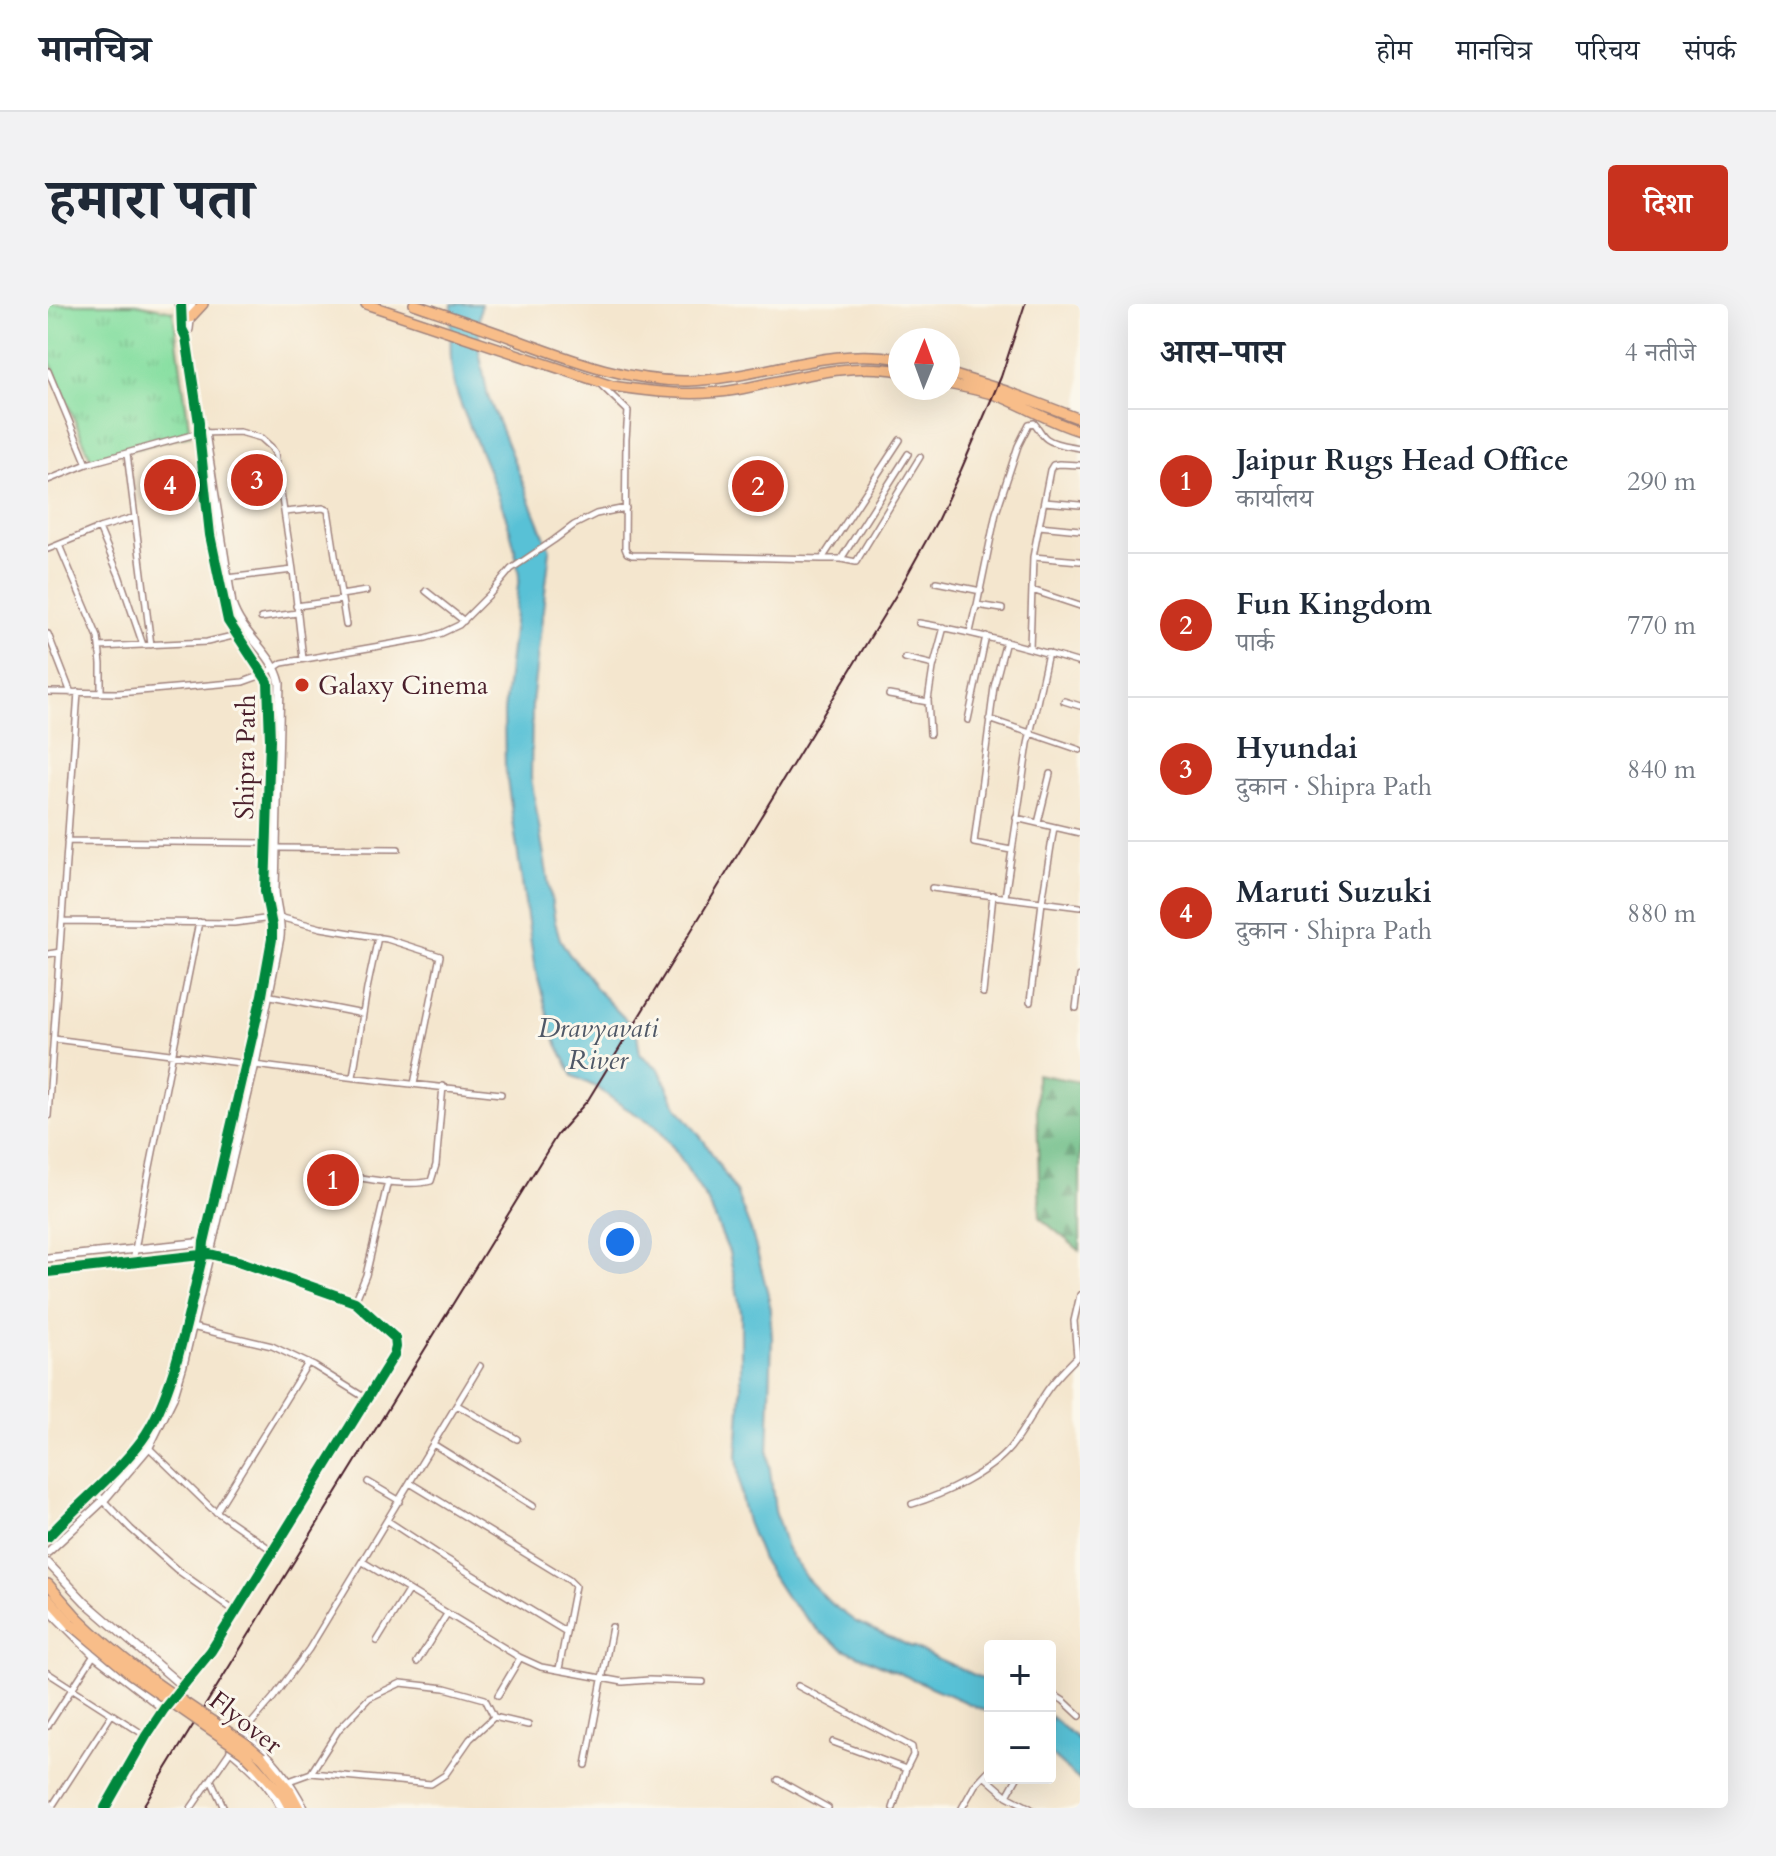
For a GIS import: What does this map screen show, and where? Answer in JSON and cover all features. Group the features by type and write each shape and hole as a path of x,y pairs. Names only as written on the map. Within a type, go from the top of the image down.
{"main road":[{"path":"190,318 203,304"},
{"path":"366,304 612,386 649,392 735,390 847,369 888,370"},
{"path":"414,304 545,351 645,379 714,379 848,357 888,358"},
{"path":"960,377 1080,419"},
{"path":"960,387 1003,398 1080,431"},
{"name":"Flyover","path":"48,1584 74,1621 262,1757 301,1808"},
{"name":"Flyover","path":"48,1598 129,1673 243,1752 290,1808"}],"street":[{"path":"170,304 180,305"},
{"name":"Shipra Path","path":"186,337 192,304"},
{"name":"Shipra Path","path":"180,305 202,433 210,535 224,578 228,621 268,682 270,740 265,891 274,917"},
{"path":"48,371 87,464"},
{"path":"597,381 628,411 625,548 632,555 841,559 856,562 920,457"},
{"path":"970,632 996,513 1018,446 1029,424 1038,426 1050,442 1080,448"},
{"path":"48,480 87,464 202,433 240,432 261,438 275,453 303,659"},
{"path":"822,559 900,440"},
{"path":"127,454 151,645"},
{"path":"841,559 908,454"},
{"path":"1030,648 1033,557 1050,470 1053,465 1059,464 1080,465"},
{"path":"1044,502 1080,505"},
{"path":"48,692 101,692 243,682 265,674 282,663 426,638 453,629 464,621 511,569 574,525 596,514 626,508"},
{"path":"285,512 328,510 346,625"},
{"path":"48,549 135,517"},
{"path":"1039,526 1080,530"},
{"path":"99,528 143,645"},
{"path":"59,545 98,637 101,692"},
{"path":"1033,557 1080,561"},
{"path":"48,1552 104,1500 149,1447 173,1398 266,995 275,904 280,683 275,667 235,616 224,578 293,570"},
{"path":"936,582 981,591"},
{"path":"1032,590 1080,606"},
{"path":"261,618 366,591"},
{"path":"426,591 464,621"},
{"path":"977,605 1002,609"},
{"path":"919,623 970,632 1080,663"},
{"path":"930,734 928,702 944,627"},
{"path":"48,634 74,693 48,1116"},
{"path":"99,647 207,642 237,635"},
{"path":"968,720 986,636"},
{"path":"1006,641 994,687 974,843 1011,850"},
{"path":"1005,897 1030,733 1048,653"},
{"path":"905,658 934,665"},
{"path":"889,695 928,702"},
{"path":"1064,701 1080,706"},
{"path":"989,719 1080,750"},
{"path":"1038,823 1050,774"},
{"path":"1016,818 1080,833"},
{"path":"1030,1002 1054,827"},
{"path":"67,841 398,849"},
{"path":"932,888 1080,907"},
{"path":"983,993 993,895"},
{"path":"62,921 234,923 274,917 378,937 440,956 414,1084"},
{"path":"133,1262 199,922"},
{"path":"353,1077 378,937"},
{"path":"48,954 60,952"},
{"path":"1076,1008 1080,976"},
{"path":"266,995 363,1014"},
{"path":"54,1039 501,1094"},
{"path":"314,1170 388,1181 423,1184 431,1181 436,1165 443,1086"},
{"path":"355,1302 366,1275 388,1181"},
{"path":"48,1258 208,1242"},
{"path":"48,1272 206,1254 238,1261 355,1302 395,1338 396,1347 394,1355 236,1612 211,1651 164,1709 105,1808"},
{"path":"912,1504 934,1497 988,1469 1009,1449 1040,1401 1078,1357 1074,1321 1080,1295"},
{"path":"188,1326 272,1346 308,1363 367,1399"},
{"path":"48,1537 141,1440 159,1407 188,1326"},
{"path":"216,1512 308,1363"},
{"path":"191,1808 243,1733 309,1649 480,1366"},
{"path":"457,1405 517,1439"},
{"path":"141,1440 216,1512 273,1551"},
{"path":"433,1444 533,1506"},
{"path":"368,1482 400,1501"},
{"path":"410,1483 575,1586 559,1669"},
{"path":"94,1491 176,1569 236,1612"},
{"path":"388,1521 565,1631"},
{"path":"363,1562 520,1658 541,1667 623,1682 703,1682"},
{"path":"48,1563 85,1602 183,1687"},
{"path":"377,1641 408,1591"},
{"path":"48,1609 94,1655 164,1709"},
{"path":"417,1662 447,1614"},
{"path":"586,1765 612,1627"},
{"path":"48,1726 94,1655"},
{"path":"498,1695 520,1658"},
{"path":"48,1673 146,1736"},
{"path":"311,1773 339,1729 369,1698 401,1683 445,1688 485,1699 494,1717"},
{"path":"798,1686 912,1747 913,1755 893,1808"},
{"path":"1056,1696 1080,1716"},
{"path":"51,1808 112,1714"},
{"path":"289,1781 311,1773 431,1784 445,1775 470,1739 494,1717"},
{"path":"494,1717 528,1725"},
{"path":"243,1733 263,1749 289,1781 301,1808"},
{"path":"833,1742 906,1769"},
{"path":"250,1766 263,1749"},
{"path":"231,1750 267,1784 281,1808"},
{"path":"962,1808 984,1776"},
{"path":"211,1780 224,1808"},
{"path":"778,1780 828,1808"},
{"path":"993,1784 1007,1796 1030,1808"},
{"path":"1007,1796 1014,1784"}],"green space":[{"path":"48,304 136,304 173,311 190,435 91,459 48,357"},
{"path":"1036,1074 1080,1082 1080,1251 1040,1218"}],"water":[{"name":"Dravyavati River","path":"452,304 481,304 479,351 488,397 550,550 532,703 531,778 555,922 569,954 637,1033 640,1054 659,1069 677,1107 704,1141 736,1192 752,1233 769,1298 772,1338 768,1454 775,1511 786,1547 806,1578 830,1603 856,1622 984,1679 984,1710 844,1649 820,1632 785,1596 763,1562 741,1497 737,1456 741,1312 729,1252 708,1202 676,1151 655,1125 573,1076 554,1038 534,964 505,766 504,712 519,576 513,540 502,505 455,385 451,350"},
{"path":"1056,1721 1080,1741 1080,1781 1056,1759"}],"railway":[{"path":"142,1808 557,1135 588,1100 896,595 961,470 1001,377 1025,304"}],"cycle path":[{"path":"48,1537 142,1440 154,1421 172,1376 203,1254 272,939 265,891 270,740 268,682 228,621 210,535 199,423 186,337 182,329 181,304"},
{"path":"48,1272 210,1254 355,1302 395,1338 396,1347 394,1355 211,1651 164,1709 105,1808"}],"place":[{"name":"Hyundai","path":"257,480"},
{"name":"Maruti Suzuki","path":"170,485"},
{"name":"Fun Kingdom","path":"758,486"},
{"name":"Galaxy Cinema","path":"302,685"},
{"name":"Jaipur Rugs Head Office","path":"333,1180"}]}
